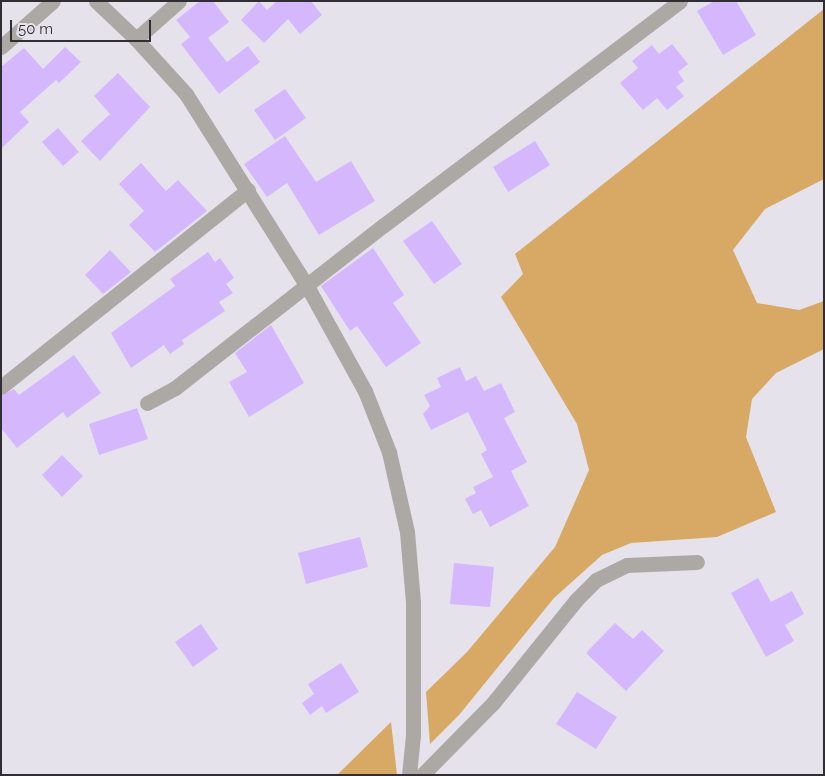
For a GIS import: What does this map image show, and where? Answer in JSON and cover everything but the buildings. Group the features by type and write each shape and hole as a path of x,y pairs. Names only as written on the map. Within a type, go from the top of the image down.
{"street":[{"path":"1,47 53,1"},
{"path":"96,1 136,39 186,94 308,286 365,391 389,452 407,532 413,602 413,734 409,775"},
{"path":"136,39 179,1"},
{"path":"147,403 175,388 308,286 384,224 680,1"},
{"path":"1,387 248,190"},
{"path":"422,775 493,703 576,600 596,580 627,565 696,562"}],"shaded area":[{"path":"824,9 824,179 765,209 733,250 757,303 799,310 824,301 824,349 776,373 752,399 746,437 776,512 717,537 631,543 602,555 554,598 459,715 430,744 426,692 467,652 555,547 589,470 577,424 501,297 523,274 515,254"},
{"path":"391,722 397,775 337,775"}]}
